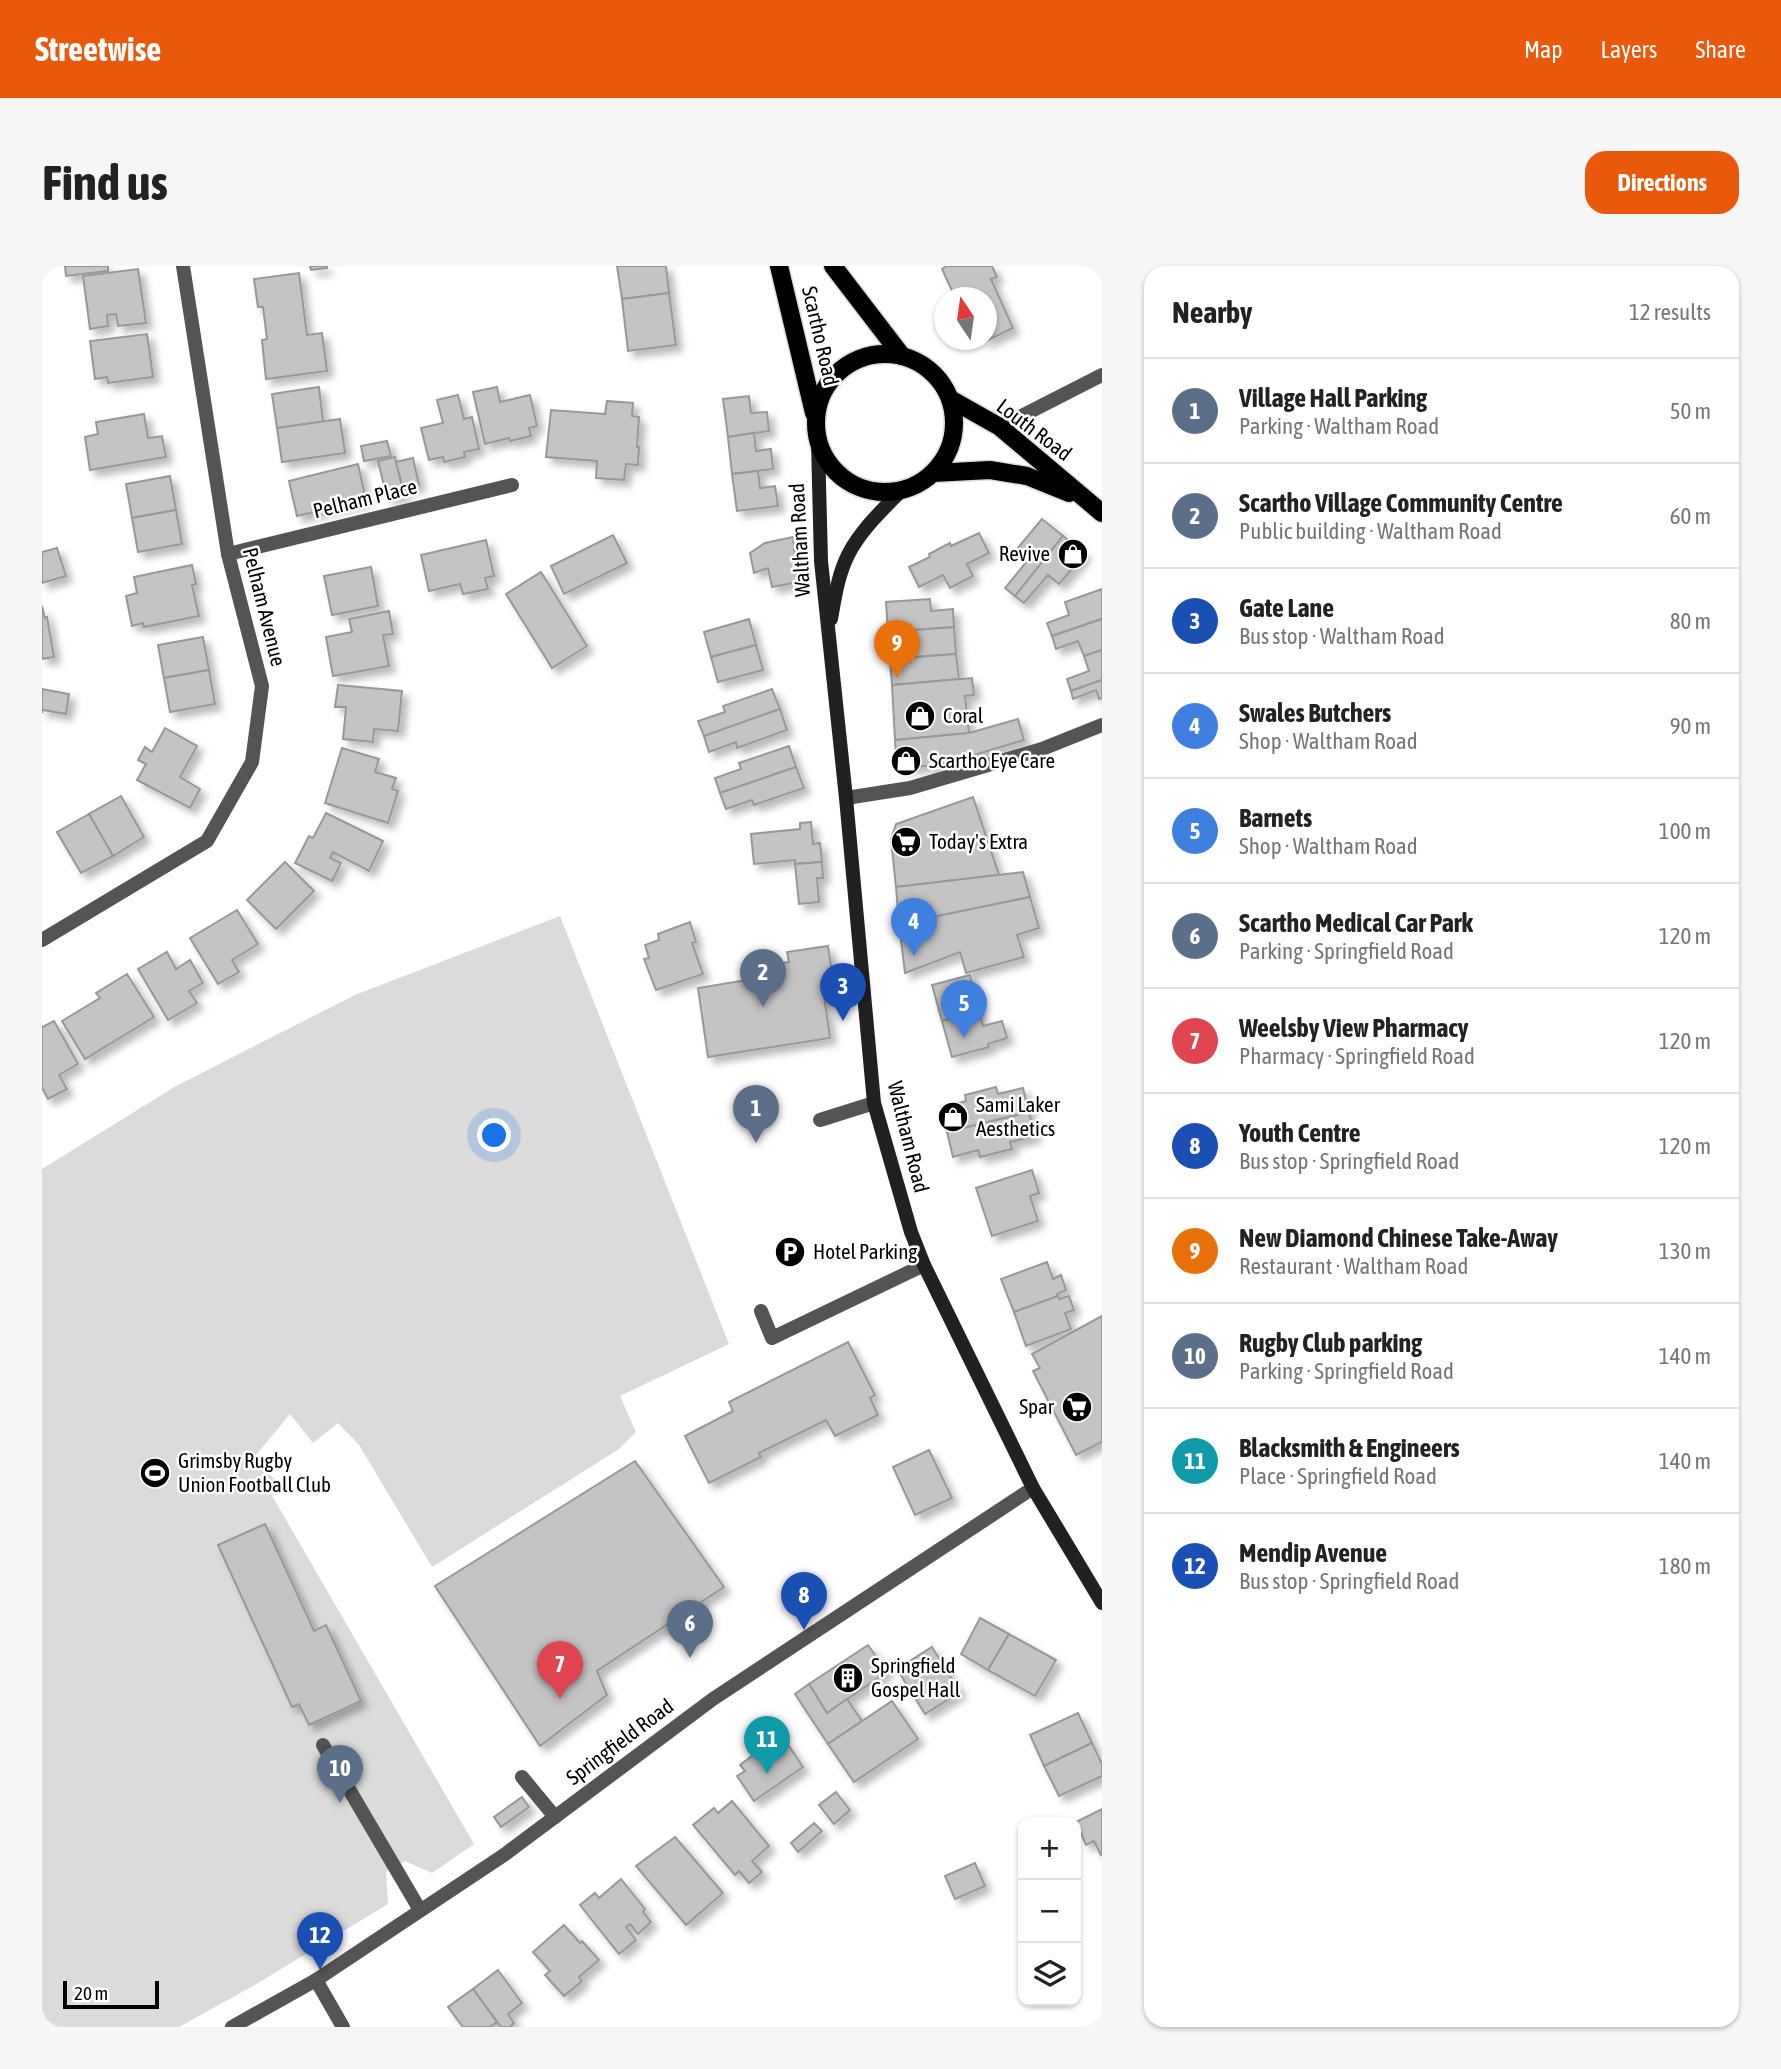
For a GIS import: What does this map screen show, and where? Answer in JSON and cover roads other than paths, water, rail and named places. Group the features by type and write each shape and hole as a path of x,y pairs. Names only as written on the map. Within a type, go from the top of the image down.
{"main road":[{"name":"Scartho Road","path":"779,266 815,416"},
{"name":"Scartho Road","path":"833,266 902,355"},
{"path":"874,354 902,355 925,365 944,385 952,400 955,429 948,454 939,467 920,484 901,491 870,491 842,478 827,461 818,443 815,416 821,395 828,384 835,374 853,361 874,354"},
{"name":"Louth Road","path":"952,400 1000,427 1102,513"},
{"name":"Waltham Road","path":"818,443 821,561 874,1103 911,1232 924,1265 1033,1489 1102,1603"},
{"name":"Louth Road","path":"933,473 990,470 1027,476 1085,499"},
{"name":"Waltham Road","path":"828,635 839,577 849,553 901,491"}],"street":[{"name":"Pelham Avenue","path":"42,940 207,841 252,762 262,686 228,554 183,266"},
{"path":"1000,427 1102,375"},
{"name":"Pelham Place","path":"228,554 512,485"},
{"path":"846,798 910,788 1042,749 1102,725"},
{"path":"820,1120 874,1103"},
{"path":"761,1311 772,1338 924,1265"},
{"name":"Springfield Road","path":"232,2027 316,1980 504,1854 713,1699 1033,1489"},
{"path":"323,1745 420,1910"},
{"path":"522,1777 555,1817"},
{"path":"316,1980 343,2027"}],"place":[{"name":"Revive","path":"1073,554"},
{"name":"New Diamond Chinese Take-Away","path":"897,678"},
{"name":"Coral","path":"920,716"},
{"name":"Scartho Eye Care","path":"906,761"},
{"name":"Today's Extra","path":"906,842"},
{"name":"Swales Butchers","path":"914,956"},
{"name":"Scartho Village Community Centre","path":"763,1007"},
{"name":"Gate Lane","path":"843,1021"},
{"name":"Barnets","path":"964,1038"},
{"name":"Sami Laker Aesthetics","path":"953,1117"},
{"name":"Village Hall Parking","path":"756,1143"},
{"name":"Hotel Parking","path":"790,1252"},
{"name":"Spar","path":"1077,1407"},
{"name":"Grimsby Rugby Union Football Club","path":"155,1473"},
{"name":"Youth Centre","path":"804,1630"},
{"name":"Scartho Medical Car Park","path":"690,1658"},
{"name":"Springfield Gospel Hall","path":"848,1678"},
{"name":"Weelsby View Pharmacy","path":"560,1699"},
{"name":"Blacksmith & Engineers","path":"767,1774"},
{"name":"Rugby Club parking","path":"340,1803"},
{"name":"Mendip Avenue","path":"320,1970"}]}
